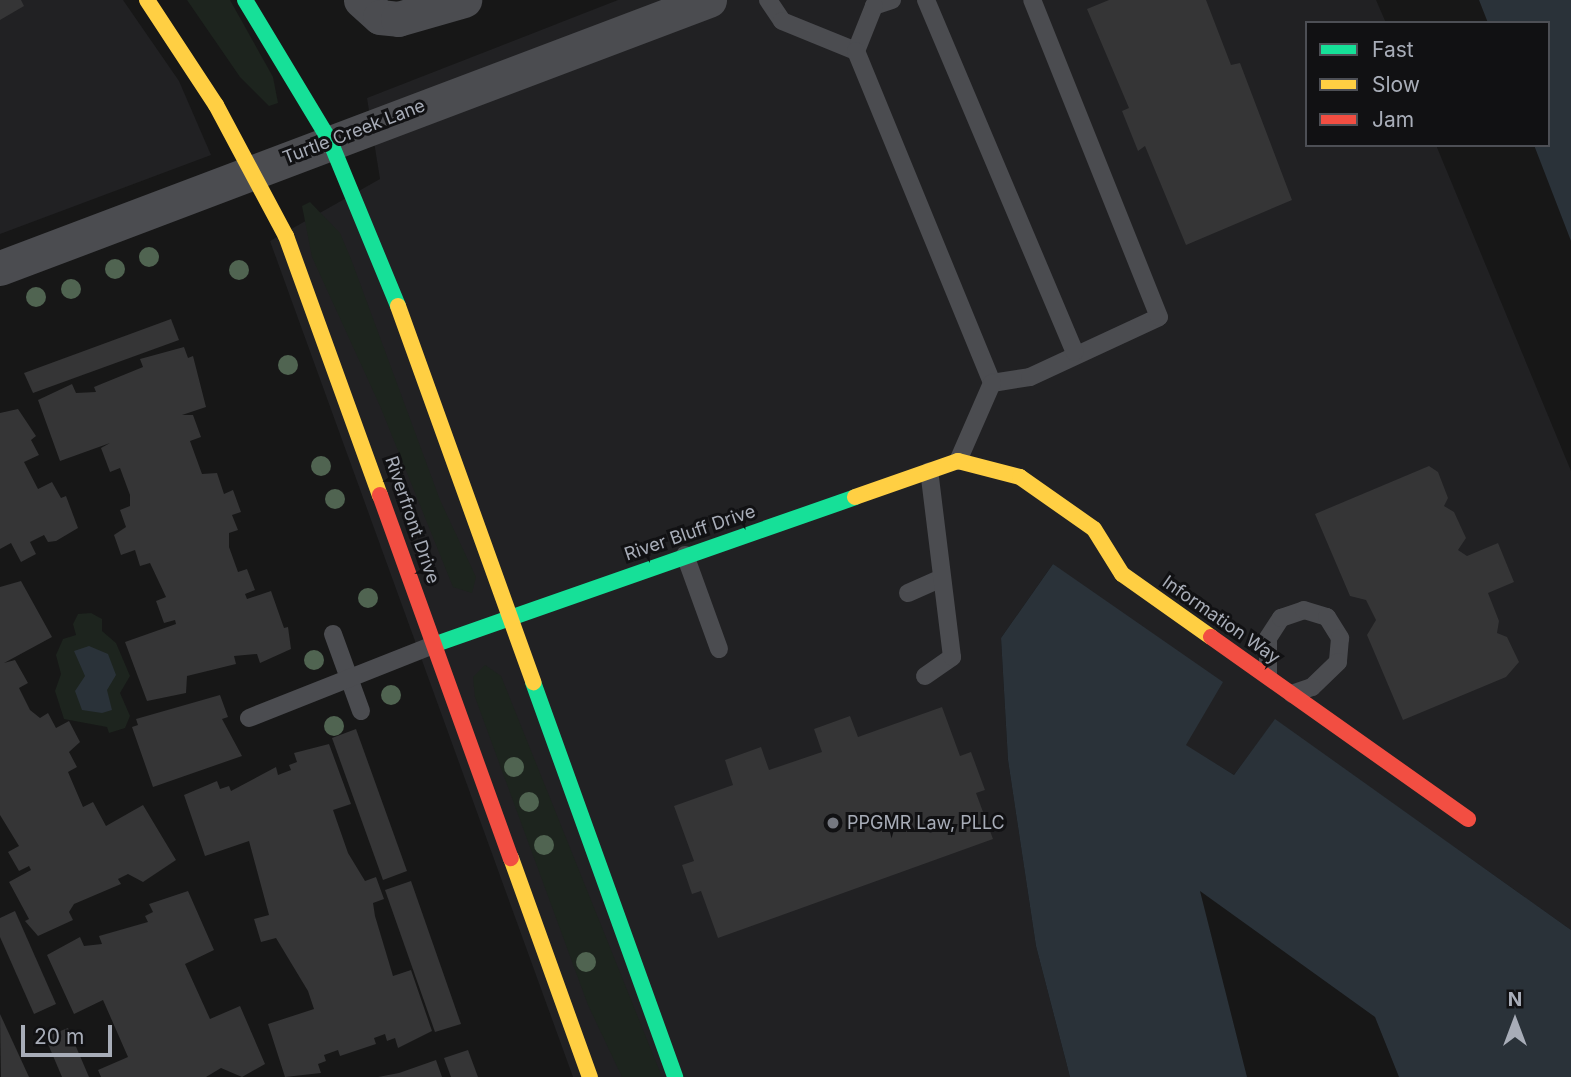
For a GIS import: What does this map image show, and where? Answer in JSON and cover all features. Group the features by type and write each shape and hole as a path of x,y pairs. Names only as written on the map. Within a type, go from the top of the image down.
{"street":[{"name":"Riverfront Drive","path":"147,0 253,170 286,236 436,644 590,1077"},
{"path":"245,0 330,141 394,294 676,1077"},
{"path":"361,0 380,17 398,19 464,0"},
{"name":"Turtle Creek Lane","path":"0,268 253,170 709,0"},
{"name":"River Bluff Drive","path":"436,644 508,615 958,461"},
{"name":"Information Way","path":"958,461 1020,477 1094,529 1122,574 1468,819"}],"lane":[{"path":"768,0 782,22 856,51"},
{"path":"892,0 874,6 856,51 992,383 958,461"},
{"path":"926,0 1075,352"},
{"path":"992,383 1030,377 1075,352 1159,317 1032,0"},
{"path":"925,676 952,657 939,579 929,471"},
{"path":"685,555 719,649"},
{"path":"908,593 939,579"},
{"path":"1269,678 1268,638 1281,618 1304,610 1327,617 1340,638 1338,662 1312,687 1293,694"},
{"path":"333,634 361,711"},
{"path":"249,718 436,644"}],"shaded area":[{"path":"0,0 123,0 179,81 211,155 0,234"},
{"path":"187,0 230,0 273,77 278,103 269,106 240,77"},
{"path":"618,0 1376,0 1385,21 1305,21 1305,147 1437,147 1571,471 1571,930 1275,720 1234,775 1185,745 1053,564 1001,638 1008,760 1036,946 1070,1077 573,1077 270,241 380,179 367,98"},
{"path":"1479,0 1571,0 1571,241 1535,147 1550,147 1550,21 1487,21"},
{"path":"310,202 340,233 351,259 440,500 476,577 472,593 453,587 380,406 312,257 302,206"},
{"path":"1053,564 1223,682 1186,745 1234,775 1275,719 1571,930 1571,1077 1399,1077 1375,1017 1200,891 1247,1077 1070,1077 1036,946 1008,760 1001,638"},
{"path":"91,613 102,619 102,631 116,643 130,676 120,693 130,716 125,728 109,733 107,727 64,719 55,691 61,674 56,655 63,639 76,635 73,624 78,614"},
{"path":"89,646 108,654 116,675 107,690 112,710 102,713 82,710 75,691 85,676 74,651"},
{"path":"485,665 501,676 662,1077 622,1077 588,1005 475,697 473,677"}],"building":[{"path":"0,0 21,0 24,6 0,20"},
{"path":"1109,0 1206,0 1231,65 1240,63 1292,200 1186,245 1145,146 1138,151 1122,111 1129,108 1087,9"},
{"path":"171,319 179,340 33,393 24,373"},
{"path":"184,347 188,358 193,356 206,407 182,415 193,415 201,437 190,441 202,474 217,473 224,494 233,490 241,512 232,515 238,530 229,533 229,547 238,572 247,569 255,590 245,594 247,599 271,591 284,628 288,627 291,649 260,663 257,654 234,656 236,664 187,676 186,693 147,701 125,642 176,624 175,620 164,623 156,601 166,597 150,563 140,566 135,550 121,555 114,535 126,527 120,510 130,506 130,495 120,468 110,472 101,448 110,443 60,461 38,400 72,384 76,393 96,392 94,387 143,367 140,359"},
{"path":"18,409 36,436 31,440 39,455 24,462 38,489 52,482 61,498 66,496 78,528 56,541 48,542 44,535 30,542 36,554 21,562 11,543 0,549 0,413"},
{"path":"1429,466 1438,472 1448,498 1444,506 1454,512 1466,538 1458,550 1467,556 1498,543 1514,582 1488,593 1499,621 1497,633 1507,637 1519,662 1506,677 1403,720 1367,635 1376,620 1366,600 1350,596 1315,514"},
{"path":"21,581 52,637 4,663 15,660 28,683 19,688 30,710 40,718 48,713 56,728 69,721 80,742 69,752 77,767 68,772 83,807 93,802 106,826 143,805 176,860 143,882 128,874 118,879 121,884 74,904 69,912 73,920 38,936 25,921 29,919 9,882 31,870 29,866 19,871 8,852 19,846 0,815 0,587"},
{"path":"220,695 228,717 222,719 242,756 153,787 132,727 138,725 136,719"},
{"name":"PPGMR Law, PLLC","path":"942,707 960,756 971,752 985,790 976,793 993,839 718,938 701,891 692,894 682,865 694,861 674,806 733,785 725,760 761,747 769,770 822,752 814,729 850,716 858,737"},
{"path":"356,729 407,871 383,880 332,738"},
{"path":"329,744 351,804 333,810 348,853 365,881 376,877 384,899 373,903 375,916 393,976 411,970 432,1031 398,1048 395,1038 387,1041 385,1034 374,1038 376,1044 340,1056 338,1050 324,1055 326,1061 318,1064 321,1073 285,1077 268,1024 314,1009 308,991 276,938 261,942 254,919 269,915 249,841 205,856 184,795 217,781 220,789 229,786 231,791 276,767 278,775 291,770 289,765 297,762 294,753"},
{"path":"411,881 461,1024 435,1032 385,890"},
{"path":"188,891 214,950 185,964 210,1019 240,1006 265,1064 242,1077 221,1068 206,1077 101,1077 98,1070 128,1057 103,1000 74,1014 47,955 80,937 84,946 102,944 99,936 148,922 145,916 153,912 149,904"},
{"path":"15,911 56,1004 34,1014 0,937 0,918"},
{"path":"0,1014 29,1077 1,1077"},
{"path":"68,1028 89,1077 62,1077 45,1037"},
{"path":"468,1050 478,1077 451,1077 444,1058"},
{"path":"436,1060 442,1077 378,1077 399,1073"}],"traffic: fast":[{"path":"245,0 330,141 398,306"},
{"path":"436,644 855,497"},
{"path":"533,682 675,1077"}],"traffic: slow":[{"path":"147,0 216,105 286,236 380,495"},
{"path":"398,306 533,682"},
{"path":"855,497 958,461 1020,477 1094,529 1122,574 1211,637"},
{"path":"511,858 590,1077"}],"traffic: jam":[{"path":"380,495 511,858"},
{"path":"1211,637 1468,819"}],"place":[{"name":"PPGMR Law, PLLC","path":"833,823"}]}
